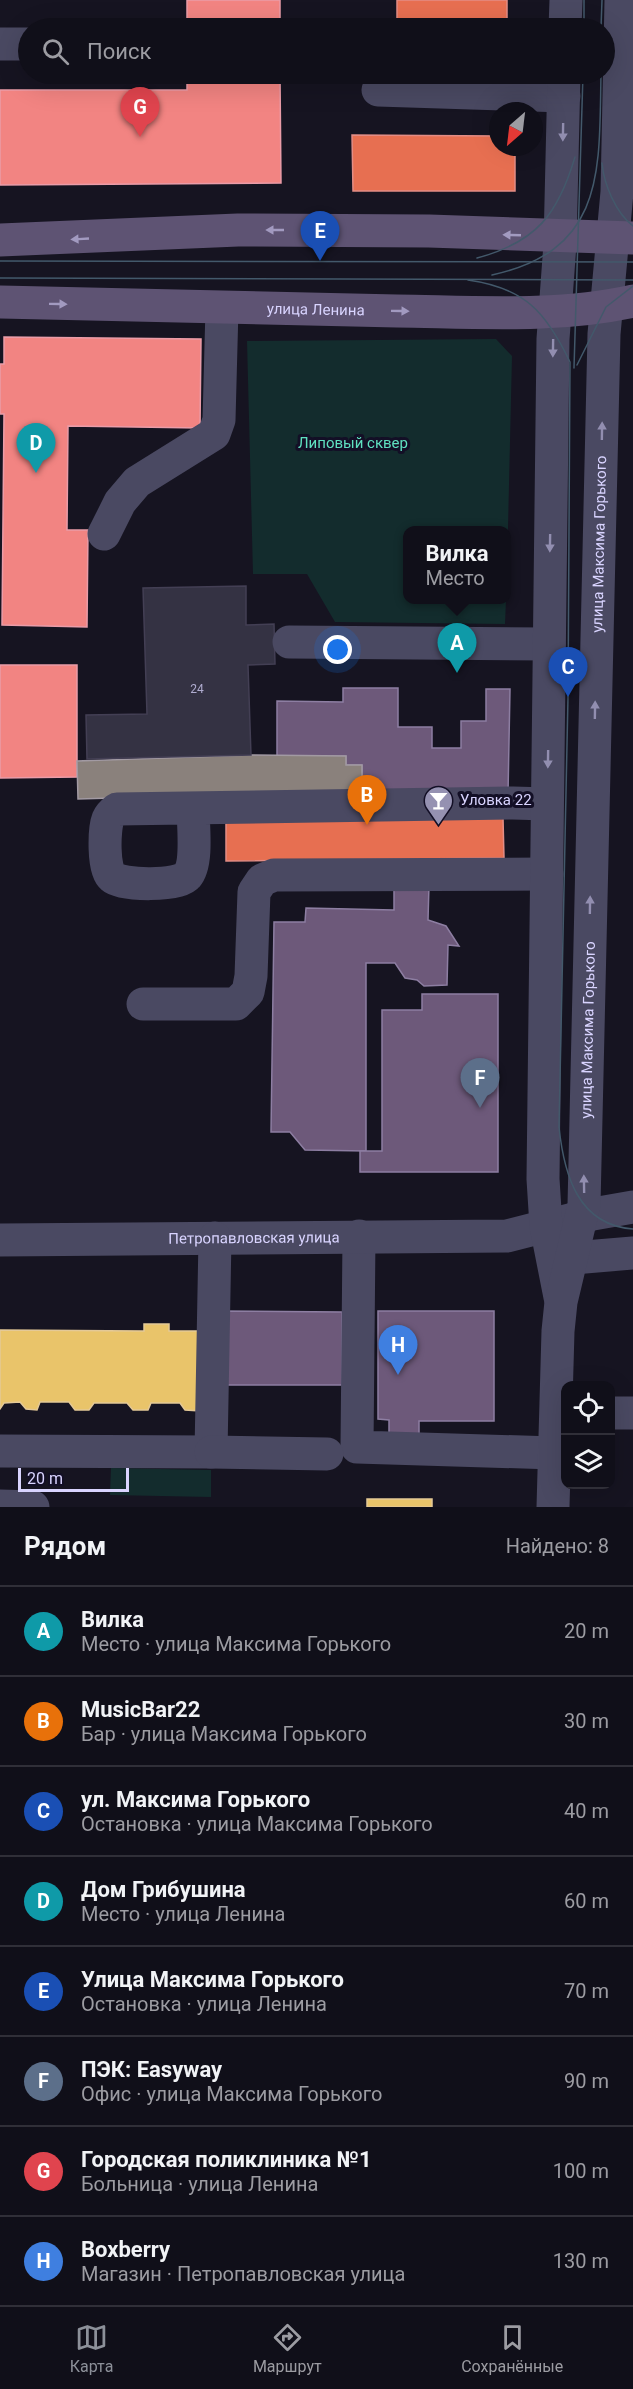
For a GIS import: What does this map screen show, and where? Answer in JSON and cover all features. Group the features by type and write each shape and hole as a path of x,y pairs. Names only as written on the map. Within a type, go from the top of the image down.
{"main road":[{"path":"0,240 238,230 429,231 624,238"},
{"name":"улица Ленина","path":"0,302 222,308 554,311 619,304"}],"street":[{"path":"565,18 566,0"},
{"name":"улица Максима Горького","path":"556,1244 583,1218 619,304 624,238 624,18"},
{"path":"0,44 18,44"},
{"path":"378,90 564,85"},
{"name":"улица Максима Горького","path":"561,1381 561,1302 556,1244 543,1179 554,311 560,236 564,85"},
{"path":"104,534 120,502 137,482 214,434 219,420 222,308"},
{"path":"289,642 549,645"},
{"path":"193,808 513,802 547,804"},
{"path":"143,1004 236,1004 248,992 251,976 254,892 262,880 274,875 547,874"},
{"path":"583,1218 633,1207"},
{"path":"359,1236 357,1447 554,1454"},
{"name":"Петропавловская улица","path":"0,1240 507,1236 633,1253"},
{"path":"211,1452 215,1238"},
{"path":"615,1413 633,1413"},
{"name":"улица Максима Горького","path":"554,1507 554,1454 561,1414"},
{"path":"0,1450 327,1454"},
{"path":"0,1506 33,1507"}],"green space":[{"name":"Липовый сквер","path":"496,339 512,356 508,526 403,526 403,604 506,604 505,624 335,622 307,574 253,574 247,341"},
{"path":"111,1468 211,1470 211,1497 110,1495"}],"building: Жильё":[{"path":"144,1324 169,1324 169,1331 205,1331 200,1411 185,1410 180,1403 151,1403 148,1410 133,1410 127,1403 94,1403 89,1410 75,1410 69,1402 40,1402 37,1410 26,1409 20,1402 4,1403 0,1409 0,1330 144,1331"},
{"path":"367,1499 432,1499 432,1507 367,1507"}],"building: Торговля":[{"path":"397,0 507,0 507,18 397,18"},
{"path":"352,135 489,136 489,156 515,156 515,191 353,191"},
{"path":"503,818 504,858 226,861 226,821"}],"building: Офисы":[{"path":"343,688 398,688 398,727 432,727 432,748 461,748 461,721 486,721 486,689 510,689 508,794 362,791 362,765 346,765 346,756 277,756 277,701 343,702"},
{"path":"429,885 428,920 446,926 459,946 448,945 447,985 424,986 417,980 405,978 395,963 366,963 366,1151 305,1150 290,1132 271,1132 274,922 305,922 306,908 394,910 394,887"},
{"path":"422,994 498,994 498,1172 360,1172 360,1151 382,1151 382,1010 422,1010"},
{"path":"222,1311 342,1312 342,1385 226,1385"},
{"path":"378,1311 494,1311 494,1421 419,1421 419,1440 389,1440 389,1420 378,1419"}],"building: Медицина":[{"path":"187,0 280,0 280,18 187,18"},
{"path":"187,84 280,84 281,183 0,185 0,90 187,90"},
{"path":"4,337 201,339 200,428 68,426 67,530 88,530 87,627 2,625 4,414 0,414 0,364 4,364"},
{"path":"0,665 77,665 77,777 0,778"}],"building: Промзона":[{"path":"251,755 346,756 346,765 362,765 362,791 78,799 77,761"}],"building: Прочее":[{"path":"246,586 246,625 274,624 275,664 248,665 251,755 87,759 86,715 147,714 143,588"}],"tram line":[{"path":"584,0 584,18"},
{"path":"601,18 602,0"},
{"path":"574,368 583,84"},
{"path":"492,275 529,263 557,247 576,226 588,201 596,173 601,84"},
{"path":"477,258 515,243 542,223 561,195 575,157"},
{"path":"602,163 612,198 621,214 633,226"},
{"path":"0,261 633,262"},
{"path":"0,278 633,280"},
{"path":"468,280 505,289 531,305 552,329 570,362 568,697 559,1127 570,1179 587,1208 599,1218 614,1225 633,1229"},
{"path":"577,365 606,307 633,286"}],"place":[{"name":"Городская поликлиника №1","path":"140,137"},
{"name":"Улица Максима Горького","path":"320,261"},
{"name":"Дом Грибушина","path":"36,473"},
{"name":"Вилка","path":"457,673"},
{"name":"ул. Максима Горького","path":"568,697"},
{"name":"MusicBar22","path":"367,825"},
{"name":"Уловка 22","path":"439,826"},
{"name":"ПЭК: Easyway","path":"480,1108"},
{"name":"Boxberry","path":"398,1375"}]}
